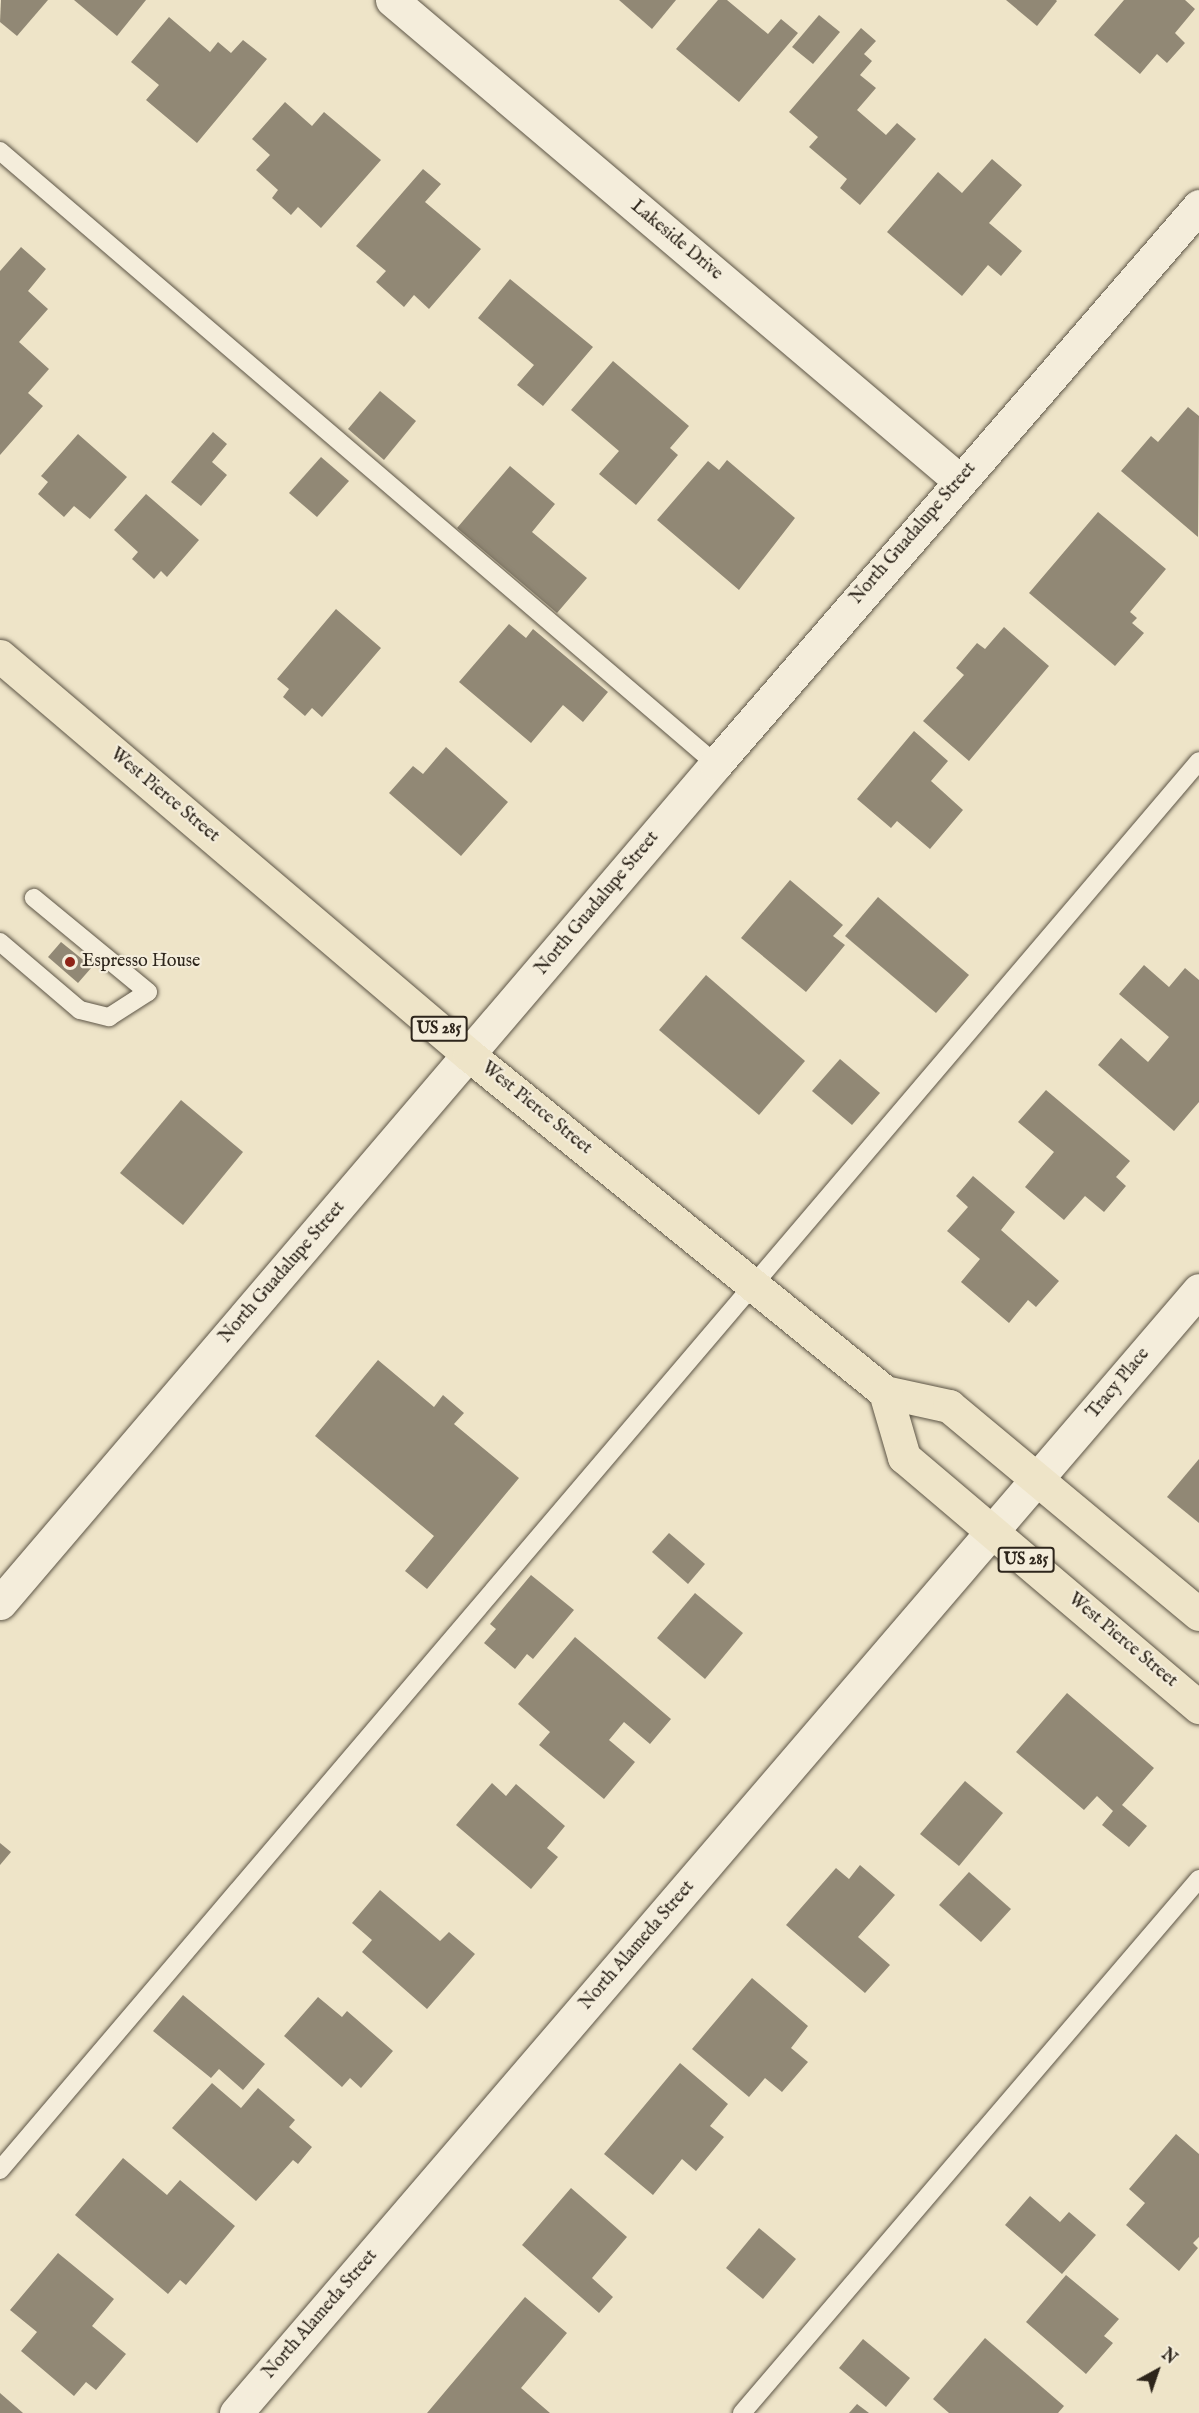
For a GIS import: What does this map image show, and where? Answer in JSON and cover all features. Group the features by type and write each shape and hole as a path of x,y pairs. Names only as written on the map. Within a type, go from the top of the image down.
{"highway":[{"name":"West Pierce Street","path":"0,656 469,1055 885,1392 949,1406 1199,1614"},
{"name":"West Pierce Street","path":"885,1392 904,1457 1199,1707"}],"street":[{"name":"Lakeside Drive","path":"392,0 960,481"},
{"name":"North Guadalupe Street","path":"0,1603 716,764 1199,207"},
{"name":"Tracy Place","path":"1038,1479 1199,1290"},
{"name":"North Alameda Street","path":"236,2413 1038,1479"}],"lane":[{"path":"0,151 716,764"},
{"path":"0,2170 751,1284 1199,761"},
{"path":"0,942 80,1010 109,1017 148,992 34,897"},
{"path":"742,2413 1199,1880"}],"building":[{"path":"1,0 48,0 17,36 0,22"},
{"path":"74,0 146,0 117,36"},
{"path":"619,0 676,0 652,29"},
{"path":"718,0 727,0 768,34 781,19 798,33 739,102 676,49"},
{"path":"1006,0 1056,0 1057,1 1037,26"},
{"path":"1124,0 1185,0 1195,9 1175,33 1185,43 1167,63 1157,54 1140,74 1094,35"},
{"path":"819,15 840,32 813,64 792,47"},
{"path":"169,17 210,52 218,42 231,53 243,40 267,59 197,143 146,100 159,85 131,62"},
{"path":"861,28 876,41 864,54 872,61 860,75 876,88 857,110 886,135 897,123 916,139 860,205 840,188 847,179 809,147 818,137 789,112"},
{"path":"285,102 312,126 324,112 381,160 321,228 298,207 291,215 272,198 278,190 256,170 270,155 252,139"},
{"path":"992,159 1022,185 989,223 1022,251 1001,276 988,265 962,296 887,232 938,172 962,193"},
{"path":"423,169 441,184 425,202 481,249 429,309 414,295 404,307 376,282 386,271 356,246"},
{"path":"21,247 46,269 28,291 48,309 19,342 49,369 28,393 43,406 0,455 0,271"},
{"path":"510,279 593,347 543,406 517,385 534,365 478,318"},
{"path":"613,361 689,426 670,448 678,455 636,505 599,474 619,451 571,410"},
{"path":"380,391 416,421 384,460 348,429"},
{"path":"1188,407 1199,416 1198,537 1121,471 1151,436 1158,442"},
{"path":"213,432 227,444 212,462 227,475 201,506 171,482"},
{"path":"78,434 127,477 90,519 74,506 64,517 38,494 48,482 41,476"},
{"path":"321,457 349,481 317,517 289,493"},
{"path":"727,460 795,518 739,590 657,520 708,461 719,470"},
{"path":"510,466 555,504 532,532 587,578 557,613 457,528"},
{"path":"146,494 199,540 167,577 161,571 154,579 132,559 138,552 114,530"},
{"path":"1098,512 1166,569 1130,612 1137,618 1132,623 1144,633 1115,666 1029,593"},
{"path":"336,609 381,648 322,717 312,708 305,716 283,697 289,689 277,679"},
{"path":"509,624 526,638 533,629 608,692 583,722 563,705 531,743 459,682"},
{"path":"1004,627 1049,666 969,761 923,721 964,675 956,668 977,643 985,649"},
{"path":"914,731 948,761 931,781 963,810 930,849 897,821 891,828 857,799"},
{"path":"446,747 508,802 461,856 389,793 413,766 423,774"},
{"path":"790,880 843,925 833,936 845,945 806,992 741,938"},
{"path":"878,897 969,975 936,1013 845,936"},
{"name":"Espresso House","path":"61,942 92,967 78,983 48,957"},
{"path":"1144,965 1169,987 1185,968 1199,980 1199,1102 1174,1131 1098,1065 1121,1038 1148,1062 1169,1037 1119,994"},
{"path":"706,975 805,1061 759,1115 659,1030"},
{"path":"840,1059 880,1093 852,1125 812,1091"},
{"path":"1046,1090 1130,1161 1116,1177 1126,1186 1104,1212 1085,1196 1064,1220 1025,1187 1054,1152 1018,1122"},
{"path":"181,1100 243,1152 183,1225 120,1173"},
{"path":"973,1176 1015,1212 1001,1230 1059,1281 1036,1307 1028,1300 1009,1323 961,1282 980,1259 947,1231 968,1207 956,1196"},
{"path":"378,1360 434,1407 443,1395 464,1413 454,1424 519,1478 427,1589 405,1571 434,1536 315,1436"},
{"path":"1199,1459 1199,1523 1167,1497"},
{"path":"669,1533 705,1564 688,1584 652,1552"},
{"path":"531,1575 574,1610 533,1659 527,1654 515,1669 484,1643 496,1629 490,1624"},
{"path":"695,1593 743,1633 705,1679 657,1638"},
{"path":"575,1637 671,1719 650,1744 624,1722 609,1740 635,1762 604,1799 539,1745 550,1732 518,1704"},
{"path":"1067,1693 1154,1768 1122,1805 1147,1826 1129,1847 1102,1825 1113,1811 1097,1796 1084,1810 1016,1752"},
{"path":"965,1781 1003,1813 959,1866 920,1834"},
{"path":"492,1783 506,1796 516,1784 565,1826 547,1848 558,1857 531,1889 456,1825"},
{"path":"0,1843 11,1852 0,1865"},
{"path":"860,1865 895,1895 858,1937 890,1965 865,1993 786,1925 836,1868 849,1879"},
{"path":"969,1872 1011,1909 981,1942 939,1905"},
{"path":"380,1890 440,1941 449,1932 475,1954 427,2009 362,1952 372,1940 352,1923"},
{"path":"752,1978 808,2026 791,2048 808,2062 782,2092 765,2078 749,2097 692,2049"},
{"path":"183,1995 265,2064 243,2090 219,2069 211,2078 153,2031"},
{"path":"318,1997 342,2017 347,2011 393,2051 361,2088 350,2078 342,2087 284,2036"},
{"path":"680,2063 728,2104 710,2126 724,2137 696,2171 682,2159 653,2195 604,2154"},
{"path":"212,2083 241,2108 258,2088 295,2120 289,2127 312,2147 298,2164 293,2160 256,2201 172,2128"},
{"path":"1176,2134 1199,2154 1199,2237 1193,2243 1198,2248 1179,2271 1126,2225 1145,2203 1129,2189"},
{"path":"123,2158 167,2195 180,2180 235,2226 186,2285 180,2280 168,2294 75,2215"},
{"path":"571,2188 627,2237 592,2278 613,2297 599,2313 522,2245"},
{"path":"1030,2196 1060,2222 1069,2212 1096,2235 1062,2274 1005,2225"},
{"path":"759,2228 796,2259 763,2299 726,2268"},
{"path":"58,2253 114,2299 92,2326 126,2354 96,2390 86,2382 74,2396 21,2351 37,2332 10,2310"},
{"path":"1066,2275 1119,2319 1104,2336 1113,2343 1086,2374 1026,2322"},
{"path":"525,2297 567,2333 521,2388 550,2413 427,2413"},
{"path":"985,2338 1064,2406 1058,2413 949,2413 933,2399"},
{"path":"863,2339 910,2378 886,2407 839,2368"},
{"path":"0,2393 23,2413 0,2413"},
{"path":"857,2404 869,2413 849,2413"}],"place":[{"name":"Espresso House","path":"70,962"}]}
